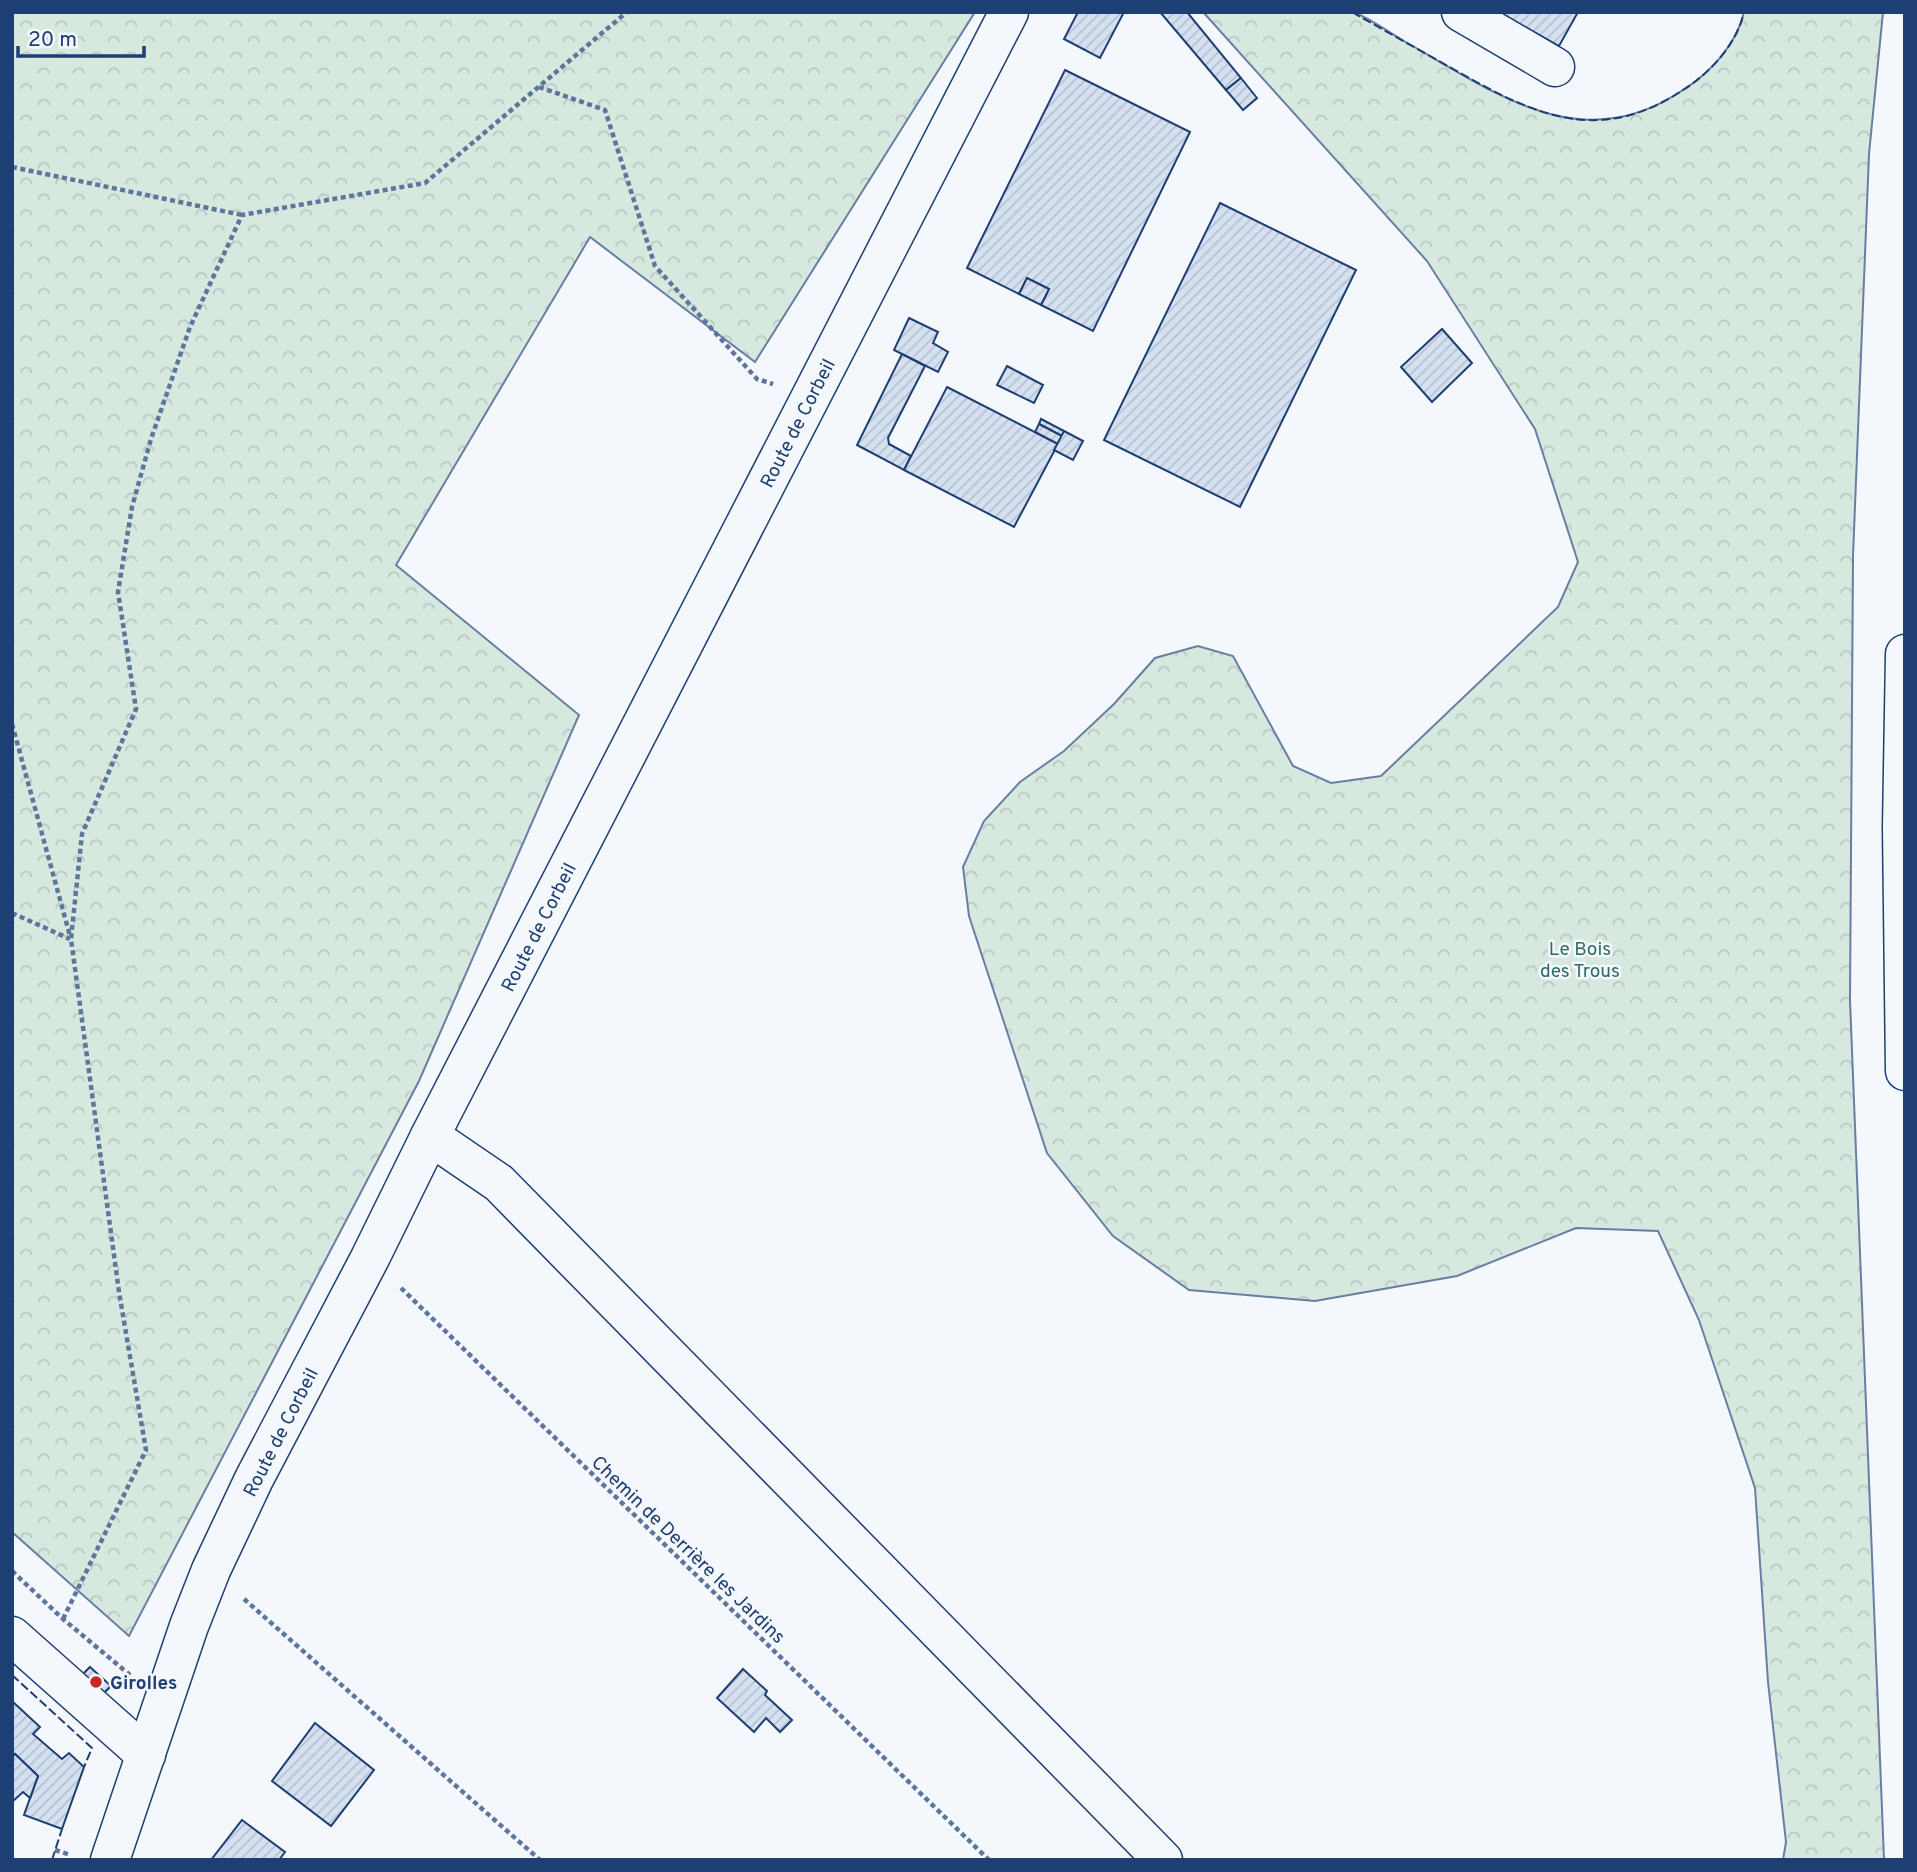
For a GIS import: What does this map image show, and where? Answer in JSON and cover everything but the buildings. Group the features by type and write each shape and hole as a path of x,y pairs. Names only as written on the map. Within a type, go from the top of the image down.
{"main road":[{"name":"Route de Corbeil","path":"110,1860 188,1626 254,1479 1009,12"},
{"path":"1461,12 1555,67"},
{"path":"1905,654 1902,827 1905,1071"},
{"path":"430,1136 499,1184 1163,1860"},
{"path":"12,1636 146,1755"}],"path":[{"path":"12,167 242,215 425,183 627,12"},
{"path":"539,87 605,110 655,266 757,379 811,397"},
{"path":"71,939 82,834 136,709 118,592 132,507 151,439 190,327 242,215"},
{"path":"12,724 71,939 119,1292 146,1450 63,1619"},
{"path":"12,913 71,939"},
{"name":"Chemin de Derrière les Jardins","path":"370,1258 989,1860"},
{"path":"211,1570 540,1860"},
{"path":"12,1571 63,1619 164,1703"}],"green space":[{"path":"12,12 975,12 755,362 590,237 396,565 579,715 419,1081 129,1636 12,1532"},
{"name":"Le Bois des Trous","path":"1203,12 1353,12 1506,98 1539,111 1574,119 1609,119 1645,110 1693,83 1729,46 1744,12 1883,12 1869,154 1853,556 1850,1000 1884,1860 1783,1860 1786,1842 1768,1682 1755,1488 1699,1320 1658,1231 1576,1228 1457,1276 1315,1301 1189,1290 1113,1236 1047,1153 969,916 963,867 984,821 1020,782 1064,751 1114,704 1155,658 1198,646 1233,656 1293,766 1331,783 1381,776 1558,607 1578,562 1535,429 1427,261"}],"fence":[{"path":"1352,12 1512,100 1567,118 1595,120 1623,117 1652,107 1693,83 1729,46 1744,12"},
{"path":"12,1675 92,1748 84,1767"},
{"path":"52,1860 62,1829"}],"place":[{"name":"Girolles","path":"96,1682"}]}
